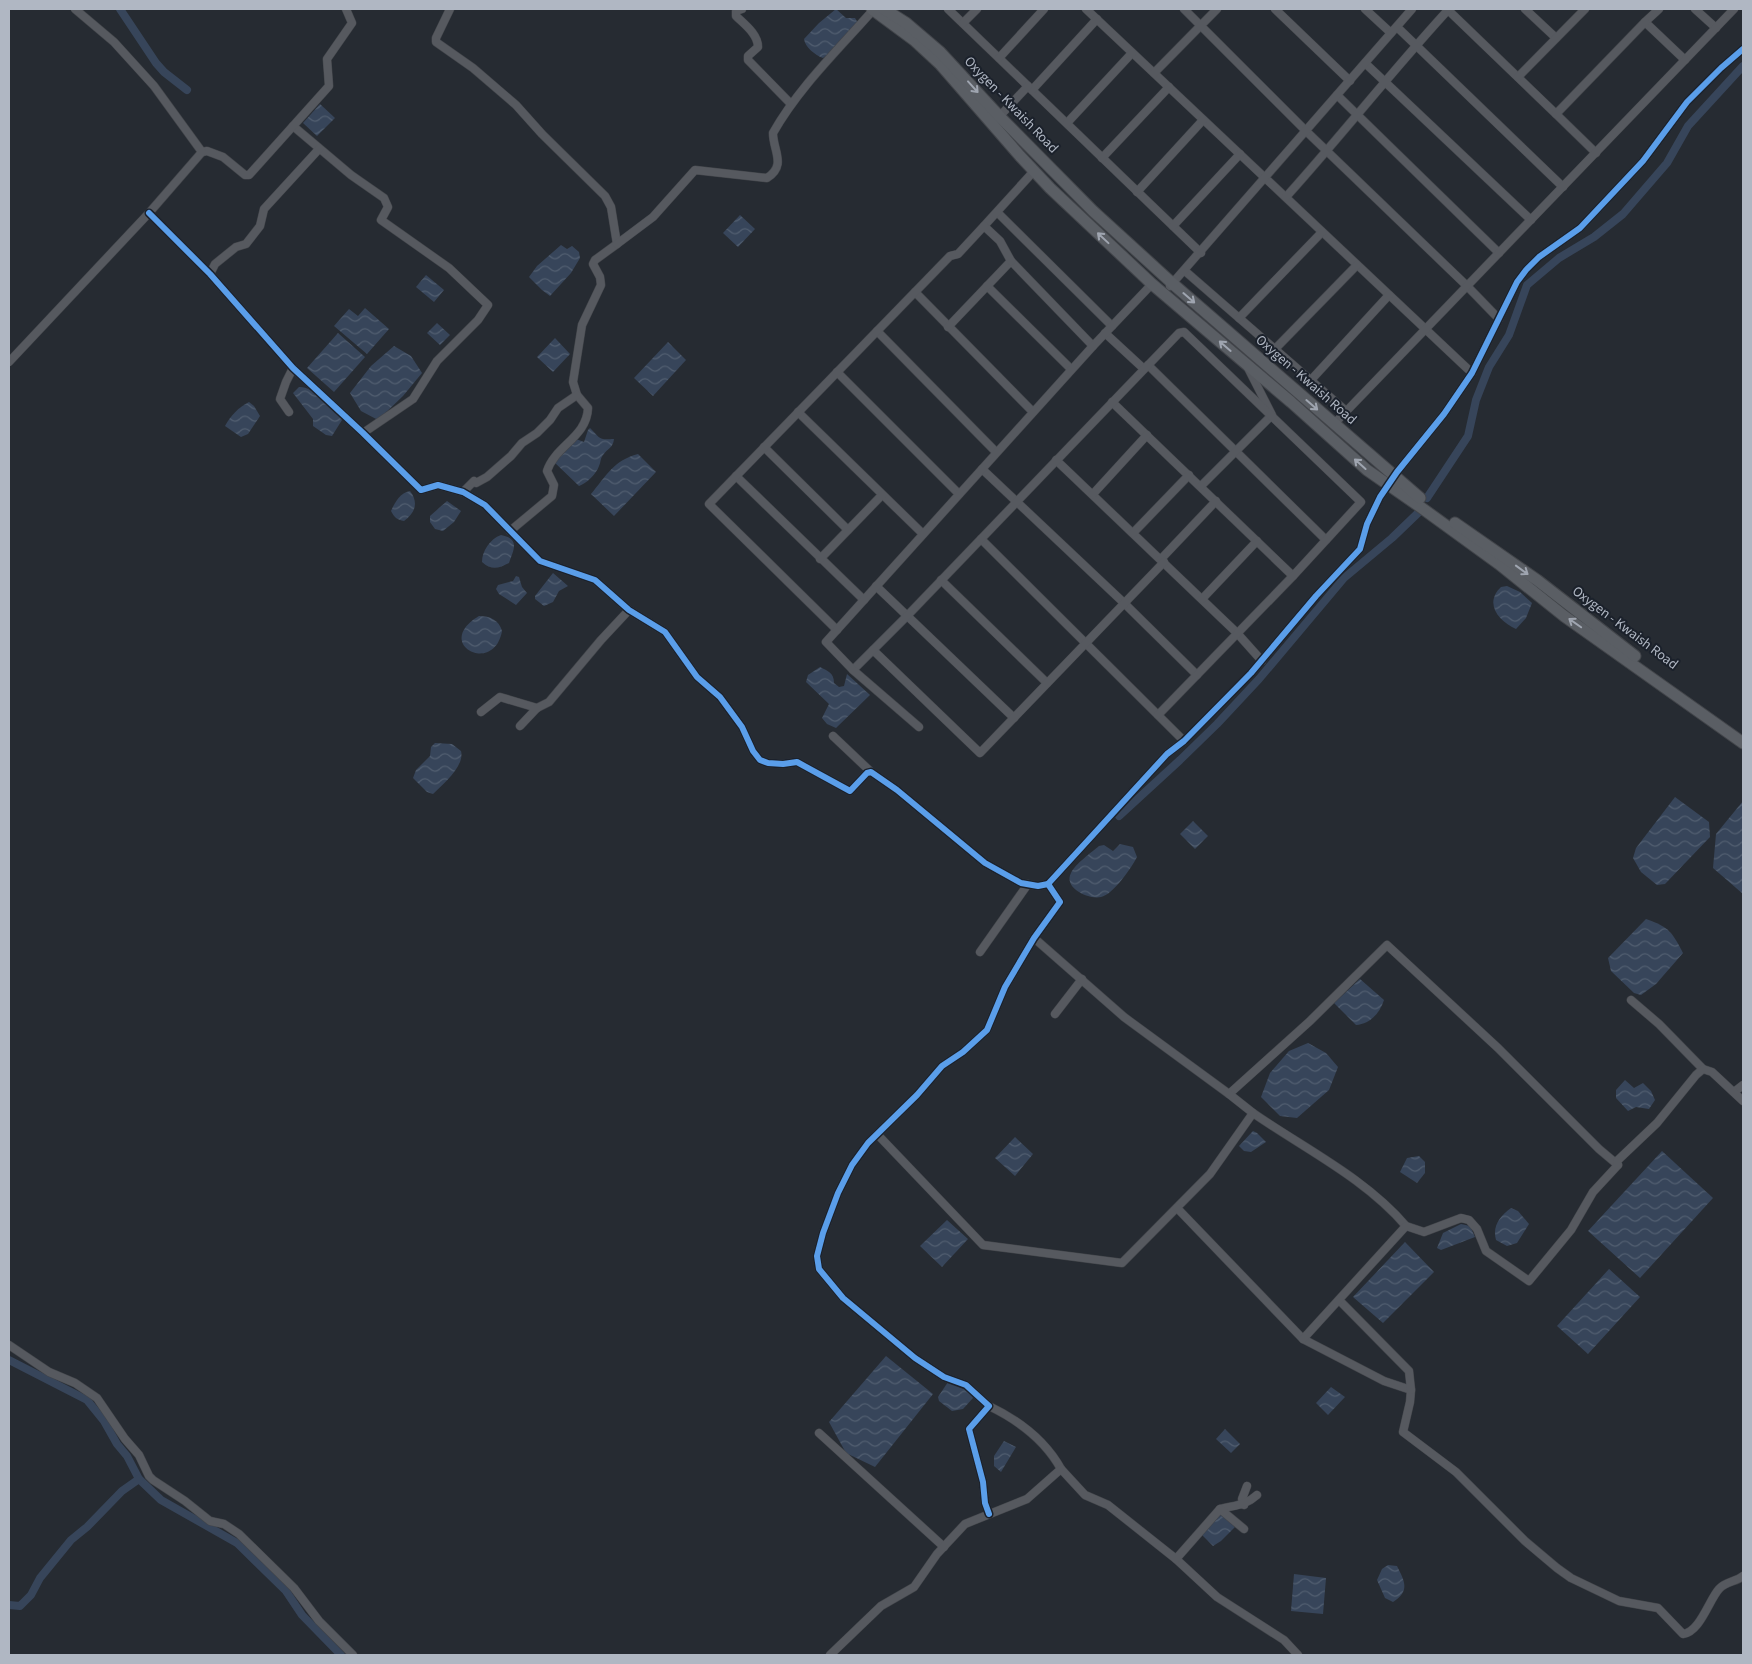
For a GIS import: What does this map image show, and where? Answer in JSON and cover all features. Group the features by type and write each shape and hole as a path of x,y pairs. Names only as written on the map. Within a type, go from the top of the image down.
{"main road":[{"name":"Oxygen - Kwaish Road","path":"876,9 940,64 996,121 1173,284 1334,424 1391,480 1564,616 1743,742"},
{"name":"Oxygen - Kwaish Road","path":"996,121 1034,171 1152,284 1291,402 1367,470 1391,480 1521,568 1628,651 1743,733"}],"street":[{"path":"75,9 114,42 154,86 202,152"},
{"path":"9,362 149,213 202,152 207,150 223,157 245,175 249,175 329,86 327,59 352,23 346,9"},
{"path":"450,9 436,38 436,42 473,68 516,105 542,134 605,196 611,207 617,244"},
{"path":"742,9 736,11 736,16 758,41 758,47 748,56 748,60 791,104"},
{"path":"510,531 552,496 554,485 547,471 550,462 578,434 584,425 588,410 577,395 573,382 582,325 601,286 600,277 593,264 594,260 653,217 695,170 767,178 773,174 777,170 778,163 772,133 791,104 876,9"},
{"path":"948,9 1201,253"},
{"path":"963,23 977,9"},
{"path":"999,58 1044,9"},
{"path":"1086,9 1472,373"},
{"path":"1184,9 1499,319"},
{"path":"1154,73 1217,9"},
{"path":"1276,9 1350,81"},
{"path":"1365,9 1416,45 1563,186"},
{"path":"1164,294 1412,9"},
{"path":"1286,198 1447,9 1596,153"},
{"path":"1525,9 1556,38"},
{"path":"1518,77 1584,9"},
{"path":"1556,114 1659,9"},
{"path":"1696,9 1716,28"},
{"path":"1334,424 1734,9"},
{"path":"996,121 1097,19"},
{"path":"1645,22 1685,60"},
{"path":"833,736 871,772 897,790 986,862 1021,883 1038,886 1048,884 1167,754 1184,741 1262,661 1316,596 1360,549 1368,524 1380,497 1391,480 1444,414 1472,373 1517,282 1526,270 1539,257 1580,228 1643,161 1687,102 1743,49"},
{"path":"1067,124 1132,53"},
{"path":"1366,62 1531,220"},
{"path":"1102,158 1169,87"},
{"path":"1337,95 1499,253"},
{"path":"1137,192 1203,120"},
{"path":"293,126 319,149 384,198 388,207 381,220 448,268 488,305 478,320 437,361 413,399 364,433"},
{"path":"210,274 215,264 236,247 246,244 260,226 264,209 319,149"},
{"path":"1173,226 1240,154"},
{"path":"837,630 709,504 950,256 958,254 1034,171"},
{"path":"149,213 210,274 293,368 364,433 421,490 438,485 464,492 485,505 540,562 595,580 629,610 666,632 697,677 720,696 742,726 752,751 760,760 768,763 783,764 797,762 850,791 867,772 871,772"},
{"path":"999,214 1112,326"},
{"path":"984,226 1000,241 1011,261 1093,346"},
{"path":"1239,318 1322,232"},
{"path":"948,327 1011,261"},
{"path":"1275,349 1357,265"},
{"path":"1185,271 1346,411"},
{"path":"919,727 852,670 826,642 996,452 1152,284"},
{"path":"987,286 1071,370"},
{"path":"915,292 1033,412"},
{"path":"1311,380 1389,295"},
{"path":"877,331 996,452"},
{"path":"852,670 907,616 1178,333 1184,332 1361,502 1158,715"},
{"path":"1105,333 1146,367 1237,451 1326,540"},
{"path":"1247,365 1272,415"},
{"path":"289,412 280,399 293,368"},
{"path":"837,372 959,494"},
{"path":"464,492 474,481 476,482 487,477 522,444 537,433 550,420 558,408 577,395"},
{"path":"1112,402 1292,576"},
{"path":"798,412 923,534"},
{"path":"1201,486 1272,415"},
{"path":"1093,494 1147,436"},
{"path":"764,447 848,530"},
{"path":"1056,460 1237,633 1262,661"},
{"path":"982,468 1124,603 1196,675"},
{"path":"1133,533 1189,475"},
{"path":"736,476 864,600"},
{"path":"820,559 882,495"},
{"path":"873,650 980,753 1124,603 1216,501"},
{"path":"981,539 1184,741"},
{"path":"1202,599 1257,541"},
{"path":"941,580 1047,683"},
{"path":"876,586 1014,718"},
{"path":"520,726 537,708 549,702 629,610"},
{"path":"481,712 500,697 537,708"},
{"path":"980,952 1028,884"},
{"path":"1048,884 1060,902 1034,938 1005,987 987,1030 964,1052 942,1066 917,1095 877,1134 852,1165 838,1192 823,1233 817,1256 819,1269 843,1298 908,1353 944,1377 966,1385 989,1406 1008,1415 1033,1434 1086,1494 1108,1506 1176,1559 1217,1597 1284,1640 1298,1655"},
{"path":"1034,938 1124,1017 1253,1113 1368,1189 1391,1208 1406,1226 1424,1232 1461,1218 1469,1220 1477,1229 1486,1251 1530,1281 1571,1230 1593,1192 1618,1165 1617,1162 1657,1123 1696,1075 1704,1069"},
{"path":"1229,1094 1310,1021 1387,945 1498,1048 1599,1149 1618,1165"},
{"path":"1055,1014 1082,979"},
{"path":"1630,1000 1659,1024 1704,1069 1712,1072 1743,1101"},
{"path":"1734,1092 1743,1086"},
{"path":"877,1134 983,1245 1122,1263 1210,1174 1253,1113"},
{"path":"1177,1208 1303,1339 1384,1381 1411,1390"},
{"path":"1303,1339 1406,1226"},
{"path":"1339,1300 1409,1371 1411,1390 1404,1432 1456,1472 1525,1542 1571,1578 1619,1601 1658,1608 1683,1634 1693,1629 1718,1590 1725,1583 1743,1576"},
{"path":"9,1345 49,1372 75,1383 97,1398 125,1439 139,1455 149,1476 210,1521 224,1524 239,1534 294,1588 319,1621 353,1655"},
{"path":"989,1406 969,1429 989,1514"},
{"path":"819,1434 944,1547"},
{"path":"830,1655 881,1606 914,1587 944,1547 965,1524 1028,1499 1062,1469"},
{"path":"1244,1505 1242,1498 1247,1486"},
{"path":"1176,1559 1220,1509 1234,1505 1244,1505 1257,1495"},
{"path":"1220,1509 1244,1529"}],"water":[{"path":"836,9 846,18 855,18 858,23 839,46 823,58 806,45 804,39"},
{"path":"320,104 335,118 317,136 303,123"},
{"path":"740,215 755,229 738,247 723,233"},
{"path":"561,245 567,249 572,246 579,252 580,258 571,273 550,296 529,277 537,266"},
{"path":"426,275 444,290 434,302 416,287"},
{"path":"365,308 389,329 367,354 334,326 349,309 358,316"},
{"path":"437,323 450,335 440,345 427,333"},
{"path":"338,333 365,357 334,392 307,368"},
{"path":"555,338 570,354 553,372 537,357"},
{"path":"668,342 686,360 653,396 634,378"},
{"path":"394,346 411,356 422,373 403,396 378,420 361,411 350,393 371,366"},
{"path":"299,387 315,393 341,415 342,420 332,436 326,435 313,426 313,419 293,393"},
{"path":"249,402 260,416 248,434 241,437 225,426 235,412"},
{"path":"590,428 600,438 614,439 611,446 602,456 594,475 579,486 553,461 576,439 584,442"},
{"path":"638,454 656,472 614,516 591,494 606,475 617,465 623,460"},
{"path":"410,491 415,504 413,511 404,521 399,520 391,511 396,501 406,492"},
{"path":"447,501 461,511 454,522 443,531 435,529 430,522 430,516"},
{"path":"501,535 511,539 514,549 509,563 492,568 482,562 483,554 490,542"},
{"path":"553,573 568,586 559,591 553,602 544,606 535,599 535,596"},
{"path":"516,576 519,577 522,587 527,593 516,605 499,594 496,589 498,585 513,581"},
{"path":"1507,586 1520,592 1532,603 1526,618 1516,629 1509,626 1495,611 1494,599 1496,593 1501,587"},
{"path":"479,616 494,619 502,631 497,644 488,652 470,651 464,645 462,636 466,627"},
{"path":"820,667 830,673 834,683 839,687 844,686 847,674 870,695 836,728 827,724 822,718 829,704 806,682 808,675"},
{"path":"435,743 452,744 461,751 461,757 457,769 433,794 427,792 413,778 416,770 430,756 431,747"},
{"path":"1675,797 1709,822 1710,837 1665,884 1657,885 1641,872 1633,858 1636,848"},
{"path":"1743,801 1743,894 1713,868 1716,834"},
{"path":"1193,821 1208,836 1195,849 1180,834"},
{"path":"1120,844 1133,847 1137,857 1127,874 1111,891 1101,897 1090,897 1078,892 1071,884 1070,878 1071,873 1080,862 1099,846 1104,845 1113,851"},
{"path":"1646,919 1669,931 1683,953 1656,984 1641,995 1634,993 1611,971 1608,958"},
{"path":"1360,979 1384,1000 1374,1017 1356,1025 1334,1003"},
{"path":"1308,1043 1326,1053 1338,1067 1329,1090 1297,1118 1280,1116 1261,1097 1270,1073 1289,1051"},
{"path":"1625,1080 1634,1088 1643,1083 1651,1091 1655,1100 1649,1109 1636,1107 1628,1111 1616,1098 1616,1090"},
{"path":"1253,1131 1266,1142 1251,1152 1244,1151 1239,1146"},
{"path":"1015,1137 1033,1154 1015,1176 995,1158"},
{"path":"1662,1151 1713,1198 1640,1278 1588,1231"},
{"path":"1419,1156 1425,1162 1425,1173 1417,1183 1400,1172 1407,1158"},
{"path":"1511,1208 1518,1211 1529,1224 1517,1243 1507,1246 1496,1240 1495,1230 1500,1218"},
{"path":"947,1220 968,1239 942,1267 920,1246"},
{"path":"1461,1224 1470,1226 1475,1237 1441,1250 1437,1248 1443,1233"},
{"path":"1405,1242 1434,1272 1383,1323 1353,1297"},
{"path":"1609,1269 1640,1297 1588,1354 1557,1326"},
{"path":"886,1356 933,1394 875,1467 846,1453 829,1422"},
{"path":"948,1382 971,1392 973,1398 963,1409 952,1411 939,1401 938,1397"},
{"path":"1331,1387 1345,1397 1328,1415 1316,1403"},
{"path":"1225,1429 1240,1444 1231,1453 1216,1439"},
{"path":"1004,1441 1016,1447 1001,1472 994,1466 994,1456"},
{"path":"1220,1513 1235,1527 1213,1546 1202,1535"},
{"path":"1388,1565 1397,1566 1404,1582 1402,1594 1393,1602 1385,1598 1377,1580 1382,1569"},
{"path":"1294,1574 1326,1578 1323,1614 1291,1611"}],"waterway":[{"path":"120,9 156,63 164,72 187,90"},
{"path":"1427,498 1468,436 1476,400 1489,367 1509,335 1527,285 1559,258 1594,237 1623,214 1667,163 1688,126 1743,66"},
{"path":"1119,816 1217,724 1259,679 1344,578 1392,538 1418,513"},
{"path":"9,1360 87,1400 104,1421 117,1444 127,1456 139,1479 161,1500 237,1543 286,1591 302,1615 341,1655"},
{"path":"9,1605 20,1606 31,1595 40,1578 71,1540 87,1527 122,1491 139,1479"}],"cycle path":[{"path":"989,1514 969,1429 989,1406 966,1385 944,1377 915,1358 843,1298 819,1269 817,1256 823,1233 838,1193 852,1165 868,1143 917,1095 942,1066 963,1052 987,1030 1005,987 1034,938 1060,902 1048,884 1167,754 1184,741 1251,673 1316,596 1360,549 1367,524 1380,497 1397,472 1444,414 1472,373 1517,282 1526,270 1539,257 1580,228 1643,161 1687,102 1743,49"},
{"path":"149,213 210,274 293,368 421,490 438,485 463,492 485,505 540,561 595,580 629,610 665,632 697,677 720,697 742,727 753,751 760,760 768,763 783,764 797,762 850,791 867,773 871,772 897,790 985,863 1021,883 1038,886 1048,884"}]}
